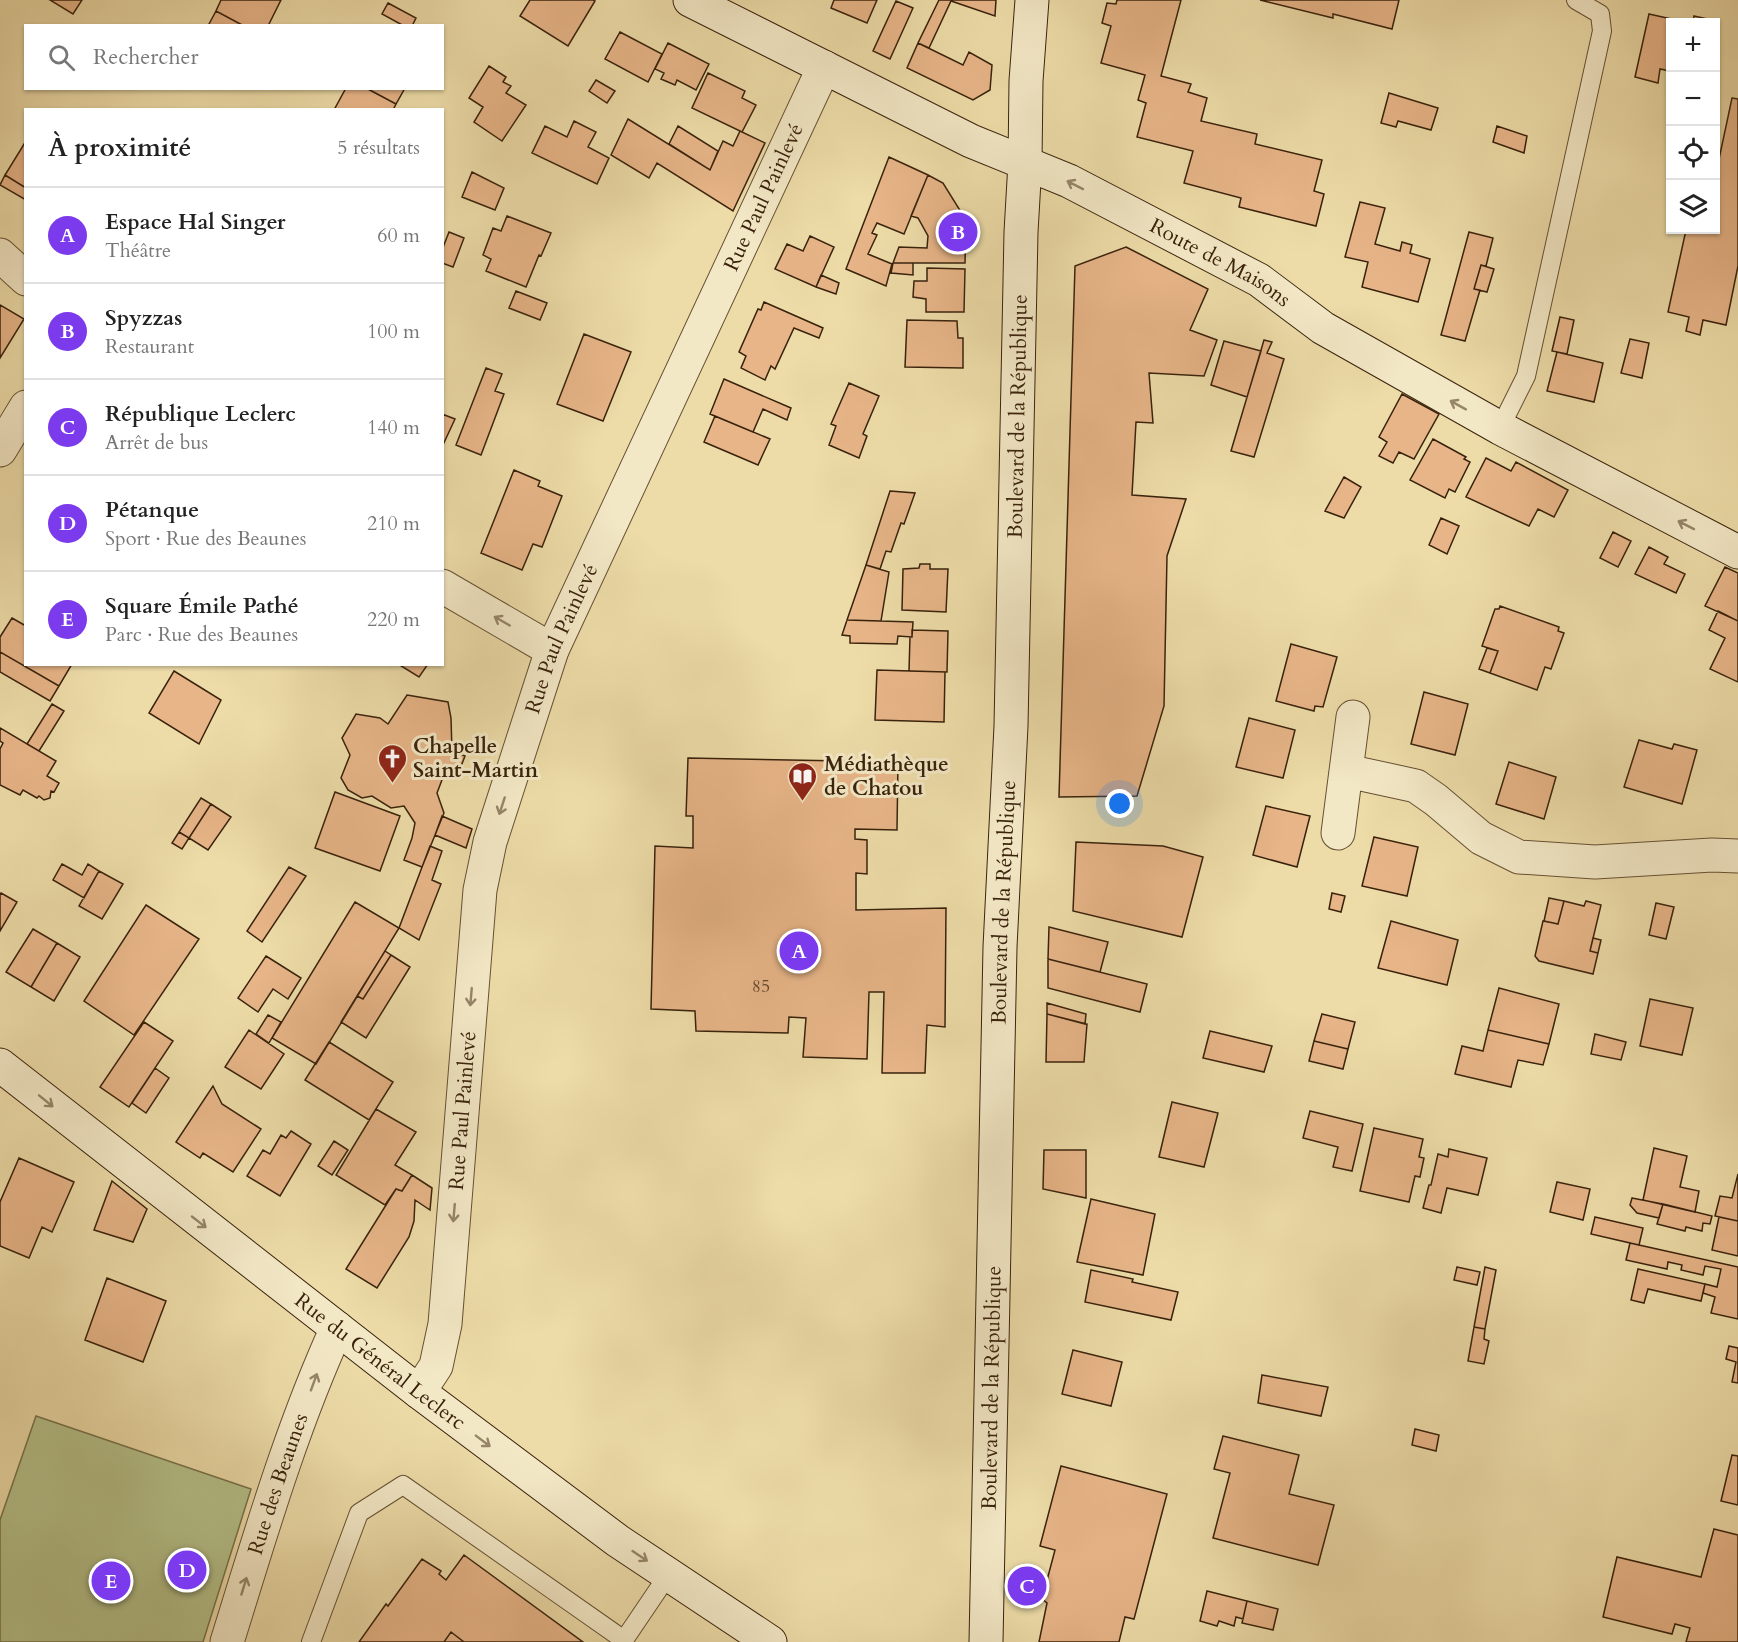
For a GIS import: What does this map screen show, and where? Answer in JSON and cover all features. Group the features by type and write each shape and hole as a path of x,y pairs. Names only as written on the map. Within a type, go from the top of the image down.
{"street":[{"name":"Route de Maisons","path":"690,0 971,141 1069,181 1259,280 1323,328 1500,428 1738,552"},
{"name":"Boulevard de la République","path":"986,1642 1000,947 1011,726 1021,232 1026,81 1032,0"},
{"name":"Rue Paul Painlevé","path":"419,1392 436,1366 445,1324 480,890 490,842 552,650 824,67"},
{"path":"0,255 24,277"},
{"path":"0,450 24,410"},
{"path":"444,587 552,650"},
{"path":"1338,833 1353,717"},
{"path":"1347,771 1416,786 1481,838 1519,857 1595,862 1712,855 1738,856"},
{"name":"Rue du Général Leclerc","path":"0,1065 419,1392 618,1541 770,1642"},
{"name":"Rue des Beaunes","path":"227,1642 278,1479 318,1370 338,1328"}],"lane":[{"path":"1500,428 1526,376 1602,31 1600,14 1576,0"},
{"path":"311,1642 358,1513 403,1485 624,1640 668,1575"}],"green space":[{"path":"36,1416 251,1489 203,1642 0,1642 0,1520"}],"building":[{"path":"50,0 82,0 73,14"},
{"path":"221,0 281,0 269,24 240,24 216,11"},
{"path":"530,0 595,1 568,46 520,16"},
{"path":"834,0 877,0 867,23 831,8"},
{"path":"939,0 996,0 995,16 951,1 929,48 918,43"},
{"path":"1117,0 1181,0 1161,76 1191,84 1188,92 1207,98 1201,121 1257,134 1255,144 1322,160 1314,191 1324,194 1316,226 1239,207 1241,198 1184,183 1193,151 1137,137 1146,103 1138,100 1145,75 1101,63 1111,26 1102,23 1107,3 1116,4"},
{"path":"1260,0 1399,0 1392,29 1333,14 1333,18"},
{"path":"896,1 913,8 890,59 873,51"},
{"path":"388,3 416,18 413,24 400,24 382,14"},
{"path":"216,11 240,24 209,24"},
{"path":"1649,14 1667,18 1666,70 1660,69 1658,83 1635,77"},
{"path":"620,32 662,54 648,82 605,59"},
{"path":"668,43 709,64 696,90 677,80 675,85 661,79 664,73 655,69"},
{"path":"918,43 963,65 969,52 992,65 990,90 973,100 907,68"},
{"path":"489,66 506,77 503,82 511,86 506,93 526,105 502,141 474,122 483,107 469,98"},
{"path":"708,73 745,91 742,98 756,105 742,132 692,108"},
{"path":"596,80 615,91 607,103 589,91"},
{"path":"345,90 370,90 396,104 394,108 335,108"},
{"path":"370,90 404,90 396,104"},
{"path":"1389,93 1438,108 1431,130 1398,121 1396,127 1381,123"},
{"path":"1732,98 1738,99 1738,266 1726,325 1703,320 1700,335 1686,331 1689,317 1668,312 1685,234 1720,234 1720,154"},
{"path":"628,119 710,170 723,141 733,146 740,131 765,143 733,211 657,163 649,178 611,155"},
{"path":"574,121 596,132 588,147 609,158 597,184 532,153 545,126 567,137"},
{"path":"678,126 718,151 710,170 669,144"},
{"path":"1497,126 1527,136 1524,153 1493,142"},
{"path":"24,144 24,187 5,175"},
{"path":"889,157 928,175 904,234 877,223 872,233 877,235 868,254 892,264 886,286 846,269"},
{"path":"472,172 504,188 495,210 462,197"},
{"path":"5,175 24,187 24,199 0,185"},
{"path":"928,175 943,183 966,220 965,263 893,263 899,247 927,248 928,236 918,218 911,216"},
{"path":"1360,202 1385,208 1375,244 1400,251 1402,242 1412,245 1410,253 1430,259 1418,302 1362,287 1368,262 1345,257"},
{"path":"507,216 551,233 526,287 486,271 491,259 483,255 493,228 501,231"},
{"path":"449,232 464,238 453,267 444,264 444,245"},
{"path":"1469,232 1493,238 1486,266 1481,265 1474,289 1480,290 1465,341 1441,335"},
{"path":"810,236 834,247 816,287 775,269 787,244 803,251"},
{"path":"1126,247 1208,289 1190,330 1217,340 1204,376 1149,373 1153,423 1136,422 1132,495 1186,499 1167,556 1164,706 1137,796 1059,797 1075,266"},
{"path":"893,263 913,263 913,275 891,273"},
{"path":"1481,265 1494,269 1487,292 1474,289"},
{"path":"927,268 965,269 964,312 926,312 926,299 913,297 914,281 927,281"},
{"path":"821,275 839,283 836,294 816,287"},
{"path":"516,291 547,303 540,320 509,308"},
{"path":"764,302 823,328 819,338 794,328 775,369 771,366 765,380 741,368 746,356 739,352 758,309 761,310"},
{"path":"0,305 24,319 0,358"},
{"path":"1560,317 1574,320 1567,354 1552,351"},
{"path":"907,320 957,321 958,338 963,338 963,368 905,367"},
{"path":"584,334 631,352 603,421 557,404"},
{"path":"1630,339 1649,343 1642,378 1621,373"},
{"path":"1264,340 1272,342 1267,353 1284,359 1254,457 1231,451"},
{"path":"1224,341 1261,351 1247,397 1211,385"},
{"path":"1557,352 1603,363 1594,402 1547,391"},
{"path":"486,368 502,374 495,391 504,394 481,455 456,445"},
{"path":"724,379 791,408 787,420 763,409 753,432 710,414"},
{"path":"849,383 879,396 863,434 867,436 859,458 829,445 836,426 831,424"},
{"path":"1402,394 1439,414 1414,459 1399,452 1393,463 1379,456 1387,442 1379,437"},
{"path":"444,415 455,419 444,443"},
{"path":"715,416 770,439 758,465 704,442"},
{"path":"1433,439 1466,457 1464,459 1470,462 1455,492 1449,489 1445,498 1410,480"},
{"path":"1486,458 1511,471 1516,462 1568,490 1554,517 1538,509 1529,526 1466,497"},
{"path":"514,470 540,481 538,486 562,496 542,547 533,544 522,570 481,553"},
{"path":"1344,477 1361,487 1344,518 1325,511"},
{"path":"890,491 915,493 904,524 901,523 891,552 886,551 880,569 866,565"},
{"path":"1441,518 1459,526 1447,554 1429,545"},
{"path":"1613,532 1631,541 1618,567 1600,558"},
{"path":"1649,547 1668,557 1664,564 1685,574 1676,593 1635,574"},
{"path":"920,564 930,564 930,569 948,569 946,612 902,610 903,569 919,568"},
{"path":"866,565 889,572 881,621 847,620"},
{"path":"1725,567 1738,573 1738,621 1705,606"},
{"path":"1500,606 1559,627 1558,631 1564,633 1551,669 1545,667 1537,690 1490,673 1498,651 1482,646 1495,609 1499,609"},
{"path":"1718,611 1738,621 1738,682 1710,669 1725,638 1709,630"},
{"path":"12,618 24,625 24,666 0,652 0,637"},
{"path":"847,620 913,622 912,637 898,636 897,644 850,643 850,636 842,635"},
{"path":"912,630 948,631 947,672 909,671"},
{"path":"1291,644 1337,657 1323,707 1315,706 1314,711 1276,701"},
{"path":"1487,648 1498,651 1490,673 1479,669"},
{"path":"0,652 59,686 50,701 0,672"},
{"path":"24,666 71,666 59,686"},
{"path":"401,666 427,666 419,677"},
{"path":"877,670 945,672 944,722 875,720"},
{"path":"174,671 221,700 199,744 149,713"},
{"path":"1424,692 1468,704 1455,755 1411,744"},
{"name":"Chapelle Saint-Martin","path":"407,695 448,702 452,751 465,756 460,769 445,772 437,793 444,813 422,867 404,860 415,823 404,806 391,808 372,796 362,798 348,790 341,778 350,755 342,738 356,714 380,718 388,724"},
{"path":"52,704 64,711 39,751 27,744"},
{"path":"1249,718 1295,730 1283,778 1236,767"},
{"path":"0,728 56,761 47,776 59,783 54,792 51,791 50,798 44,800 39,796 37,798 23,790 20,795 0,785 0,749 3,743 0,741"},
{"path":"1639,740 1672,749 1674,744 1697,750 1682,804 1624,787"},
{"path":"688,758 898,762 897,830 855,829 855,839 867,840 867,874 856,873 856,910 946,908 945,1027 927,1025 925,1073 882,1073 884,992 869,992 867,1059 803,1057 806,1018 789,1017 788,1033 696,1031 695,1011 651,1009 655,846 693,848 693,816 686,816"},
{"path":"1509,762 1556,777 1544,819 1496,804"},
{"path":"335,792 400,816 380,871 315,848"},
{"path":"201,798 211,804 189,838 179,832"},
{"path":"211,804 231,817 208,850 189,838"},
{"path":"1266,806 1310,816 1297,867 1253,855"},
{"path":"442,816 472,829 466,848 435,835"},
{"path":"179,832 189,838 182,849 172,843"},
{"path":"1374,837 1418,847 1407,896 1362,886"},
{"path":"1076,842 1163,846 1203,857 1182,937 1073,911"},
{"path":"430,846 442,851 432,880 441,884 419,940 399,928"},
{"path":"62,864 82,875 88,864 99,871 84,898 53,880"},
{"path":"289,867 306,876 262,942 247,931"},
{"path":"99,871 123,884 102,919 79,906"},
{"path":"1,893 17,902 0,931 0,895"},
{"path":"1332,893 1345,896 1341,912 1329,909"},
{"path":"1549,898 1564,901 1558,924 1544,921"},
{"path":"1564,901 1584,906 1586,901 1601,905 1590,951 1598,953 1593,974 1539,961 1535,956 1543,921 1558,924"},
{"path":"355,902 399,928 316,1064 272,1038"},
{"path":"1656,903 1674,907 1666,939 1649,935"},
{"path":"146,905 199,939 134,1035 84,1001"},
{"path":"1391,921 1458,940 1447,985 1378,968"},
{"path":"1049,927 1108,942 1100,972 1048,959"},
{"path":"33,929 57,943 31,987 6,972"},
{"path":"1593,938 1601,940 1598,953 1590,951"},
{"path":"57,943 80,957 54,1001 31,987"},
{"path":"385,951 391,955 363,999 357,996"},
{"path":"391,955 410,967 366,1038 341,1022 357,996 363,999"},
{"path":"266,956 301,978 288,999 273,989 258,1012 238,998"},
{"path":"1048,959 1147,984 1140,1012 1048,988"},
{"path":"1499,988 1559,1004 1549,1044 1488,1030"},
{"path":"1650,999 1693,1008 1682,1055 1640,1046"},
{"path":"1047,1003 1086,1014 1085,1024 1047,1014"},
{"path":"1047,1014 1087,1024 1084,1062 1046,1062"},
{"path":"1322,1014 1355,1022 1348,1049 1314,1041"},
{"path":"268,1015 281,1022 269,1043 256,1034"},
{"path":"144,1022 173,1041 129,1107 100,1087"},
{"path":"249,1030 284,1054 261,1089 225,1067"},
{"path":"1488,1030 1549,1044 1543,1065 1518,1060 1511,1087 1455,1074 1462,1046 1483,1051"},
{"path":"1210,1031 1272,1046 1264,1072 1203,1058"},
{"path":"1595,1034 1626,1042 1621,1060 1591,1054"},
{"path":"1314,1041 1348,1049 1343,1069 1309,1061"},
{"path":"329,1042 393,1082 369,1120 305,1080"},
{"path":"155,1068 169,1078 146,1113 132,1103"},
{"path":"213,1086 222,1104 261,1129 233,1172 203,1153 200,1158 176,1142"},
{"path":"1172,1102 1218,1113 1204,1167 1159,1157"},
{"path":"376,1109 416,1132 395,1165 412,1175 402,1191 396,1189 385,1205 336,1175"},
{"path":"1310,1111 1363,1124 1352,1171 1333,1167 1338,1147 1303,1138"},
{"path":"1374,1128 1423,1139 1419,1157 1424,1158 1420,1177 1415,1176 1409,1202 1360,1191"},
{"path":"291,1131 311,1144 280,1196 247,1176 263,1150 270,1154 281,1135 286,1138"},
{"path":"334,1141 348,1150 332,1175 318,1166"},
{"path":"1654,1148 1687,1156 1680,1187 1699,1191 1695,1212 1643,1200"},
{"path":"1449,1149 1487,1158 1478,1195 1447,1188 1441,1213 1423,1208 1438,1154 1448,1157"},
{"path":"1044,1150 1086,1150 1086,1198 1043,1189"},
{"path":"19,1158 74,1182 52,1232 42,1227 29,1258 0,1246 0,1202"},
{"path":"1738,1174 1738,1221 1715,1216 1720,1196 1732,1198"},
{"path":"412,1175 432,1188 430,1210 415,1200 414,1221 409,1237 377,1288 346,1269 396,1189 402,1191"},
{"path":"112,1181 147,1209 133,1242 94,1230"},
{"path":"1557,1182 1590,1189 1583,1220 1550,1212"},
{"path":"1632,1198 1663,1204 1659,1218 1637,1213 1630,1205"},
{"path":"1091,1199 1155,1214 1143,1275 1077,1262"},
{"path":"1663,1204 1712,1216 1710,1224 1703,1223 1702,1231 1686,1227 1685,1231 1657,1224"},
{"path":"1595,1217 1643,1228 1639,1245 1591,1234"},
{"path":"1719,1217 1738,1221 1738,1256 1712,1250"},
{"path":"1630,1243 1738,1267 1738,1319 1711,1313 1715,1297 1703,1293 1705,1284 1717,1287 1721,1269 1705,1266 1703,1275 1681,1270 1682,1265 1668,1262 1667,1269 1626,1260"},
{"path":"1457,1267 1480,1272 1477,1285 1454,1280"},
{"path":"1485,1267 1496,1270 1485,1329 1474,1327"},
{"path":"1638,1269 1705,1284 1701,1301 1648,1289 1644,1303 1631,1300"},
{"path":"1091,1270 1178,1292 1171,1320 1085,1302"},
{"path":"107,1278 166,1301 143,1362 85,1340"},
{"path":"1474,1327 1485,1329 1484,1339 1489,1341 1484,1364 1468,1361"},
{"path":"1729,1346 1738,1348 1738,1383 1732,1382 1736,1362 1726,1359"},
{"path":"1073,1350 1122,1362 1111,1406 1062,1394"},
{"path":"1262,1375 1328,1387 1321,1416 1258,1403"},
{"path":"1415,1429 1439,1435 1436,1451 1412,1445"},
{"path":"1223,1436 1299,1455 1289,1494 1334,1505 1318,1565 1213,1538 1230,1473 1214,1469"},
{"path":"1732,1455 1738,1456 1738,1505 1721,1501"},
{"path":"1061,1466 1167,1494 1134,1619 1125,1617 1119,1642 1039,1642 1047,1603 1042,1599 1055,1550 1040,1546"},
{"path":"1714,1529 1738,1535 1738,1642 1686,1642 1690,1628 1675,1624 1672,1634 1603,1617 1617,1557 1701,1577"},
{"path":"464,1555 583,1642 464,1642 451,1632 444,1642 359,1642 422,1559 441,1571 439,1574 446,1580"},
{"path":"1207,1591 1247,1601 1243,1619 1236,1617 1234,1626 1219,1621 1217,1626 1200,1621"},
{"path":"1247,1601 1278,1609 1273,1630 1242,1623"},
{"path":"451,1632 464,1642 444,1642"}],"place":[{"name":"Spyzzas","path":"958,232"},
{"name":"Chapelle Saint-Martin","path":"392,784"},
{"name":"Médiathèque de Chatou","path":"803,802"},
{"name":"Espace Hal Singer","path":"799,951"},
{"name":"Pétanque","path":"187,1570"},
{"name":"Square Émile Pathé","path":"111,1581"},
{"name":"République Leclerc","path":"1027,1586"}]}
